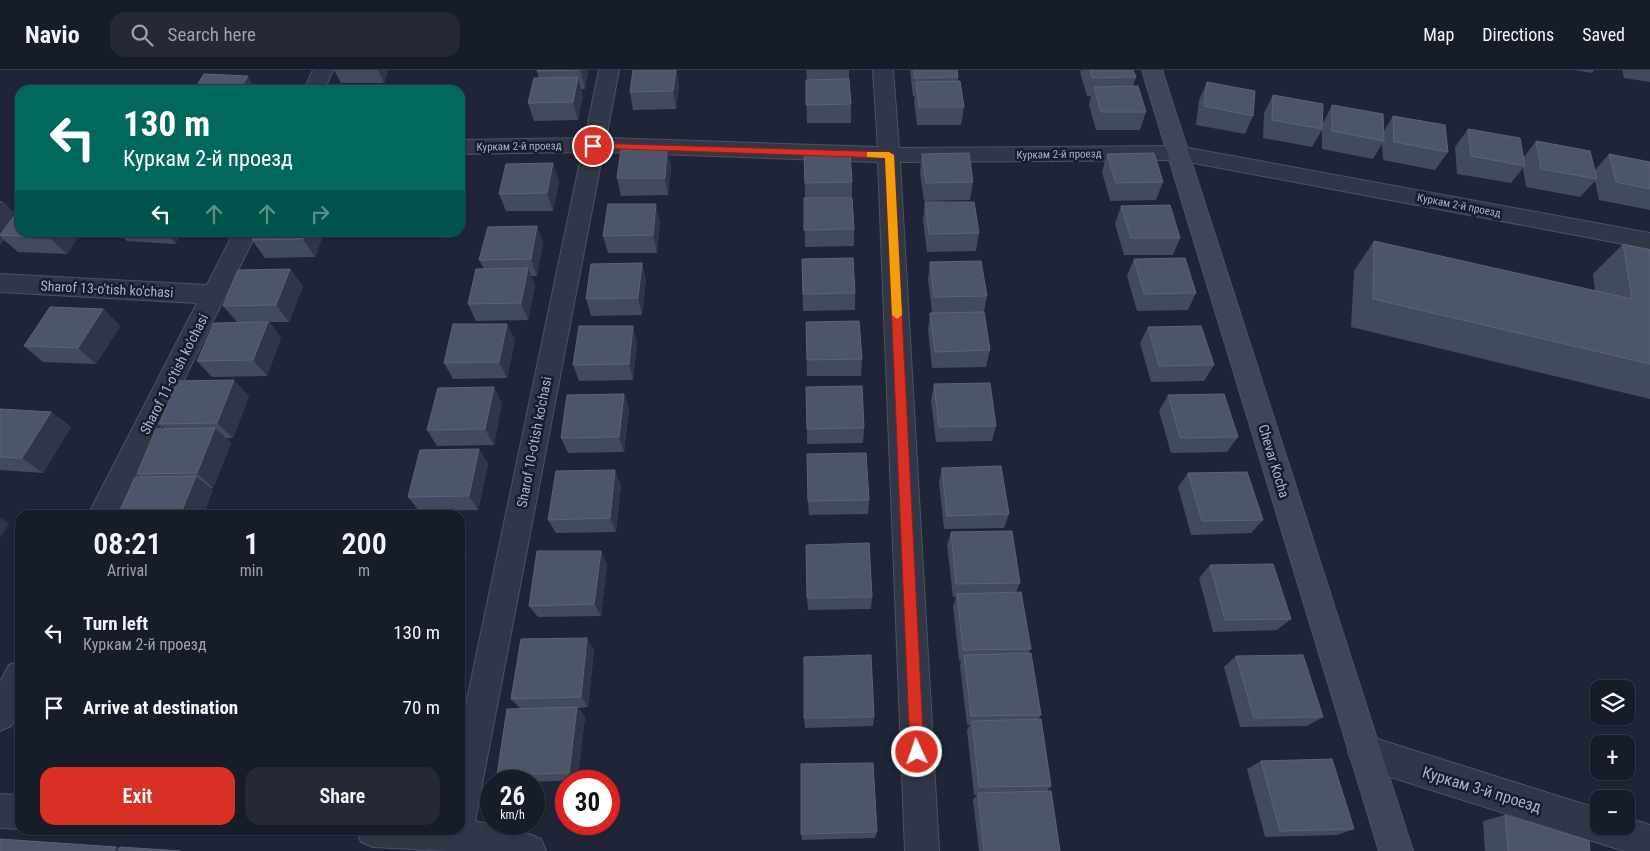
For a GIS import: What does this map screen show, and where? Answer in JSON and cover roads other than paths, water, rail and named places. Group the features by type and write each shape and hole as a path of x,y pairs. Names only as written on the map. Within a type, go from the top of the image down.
{"street":[{"path":"316,85 323,70"},
{"name":"Sharof 10-o'tish ko'chasi","path":"465,791 609,70"},
{"path":"883,70 889,155 922,851"},
{"name":"Chevar Kocha","path":"1152,70 1396,851"},
{"name":"Куркам 2-й проезд","path":"465,147 593,146 889,155 1178,152 1650,241"},
{"name":"Sharof 11-o'tish ko'chasi","path":"105,510 244,237"},
{"name":"Sharof 13-o'tish ko'chasi","path":"0,283 215,294"},
{"path":"0,715 15,686"},
{"name":"Куркам 3-й проезд","path":"1365,752 1590,823"},
{"path":"0,811 15,812"},
{"path":"465,828 529,851"},
{"name":"Куркам 3-й проезд","path":"1628,835 1650,842"}]}
